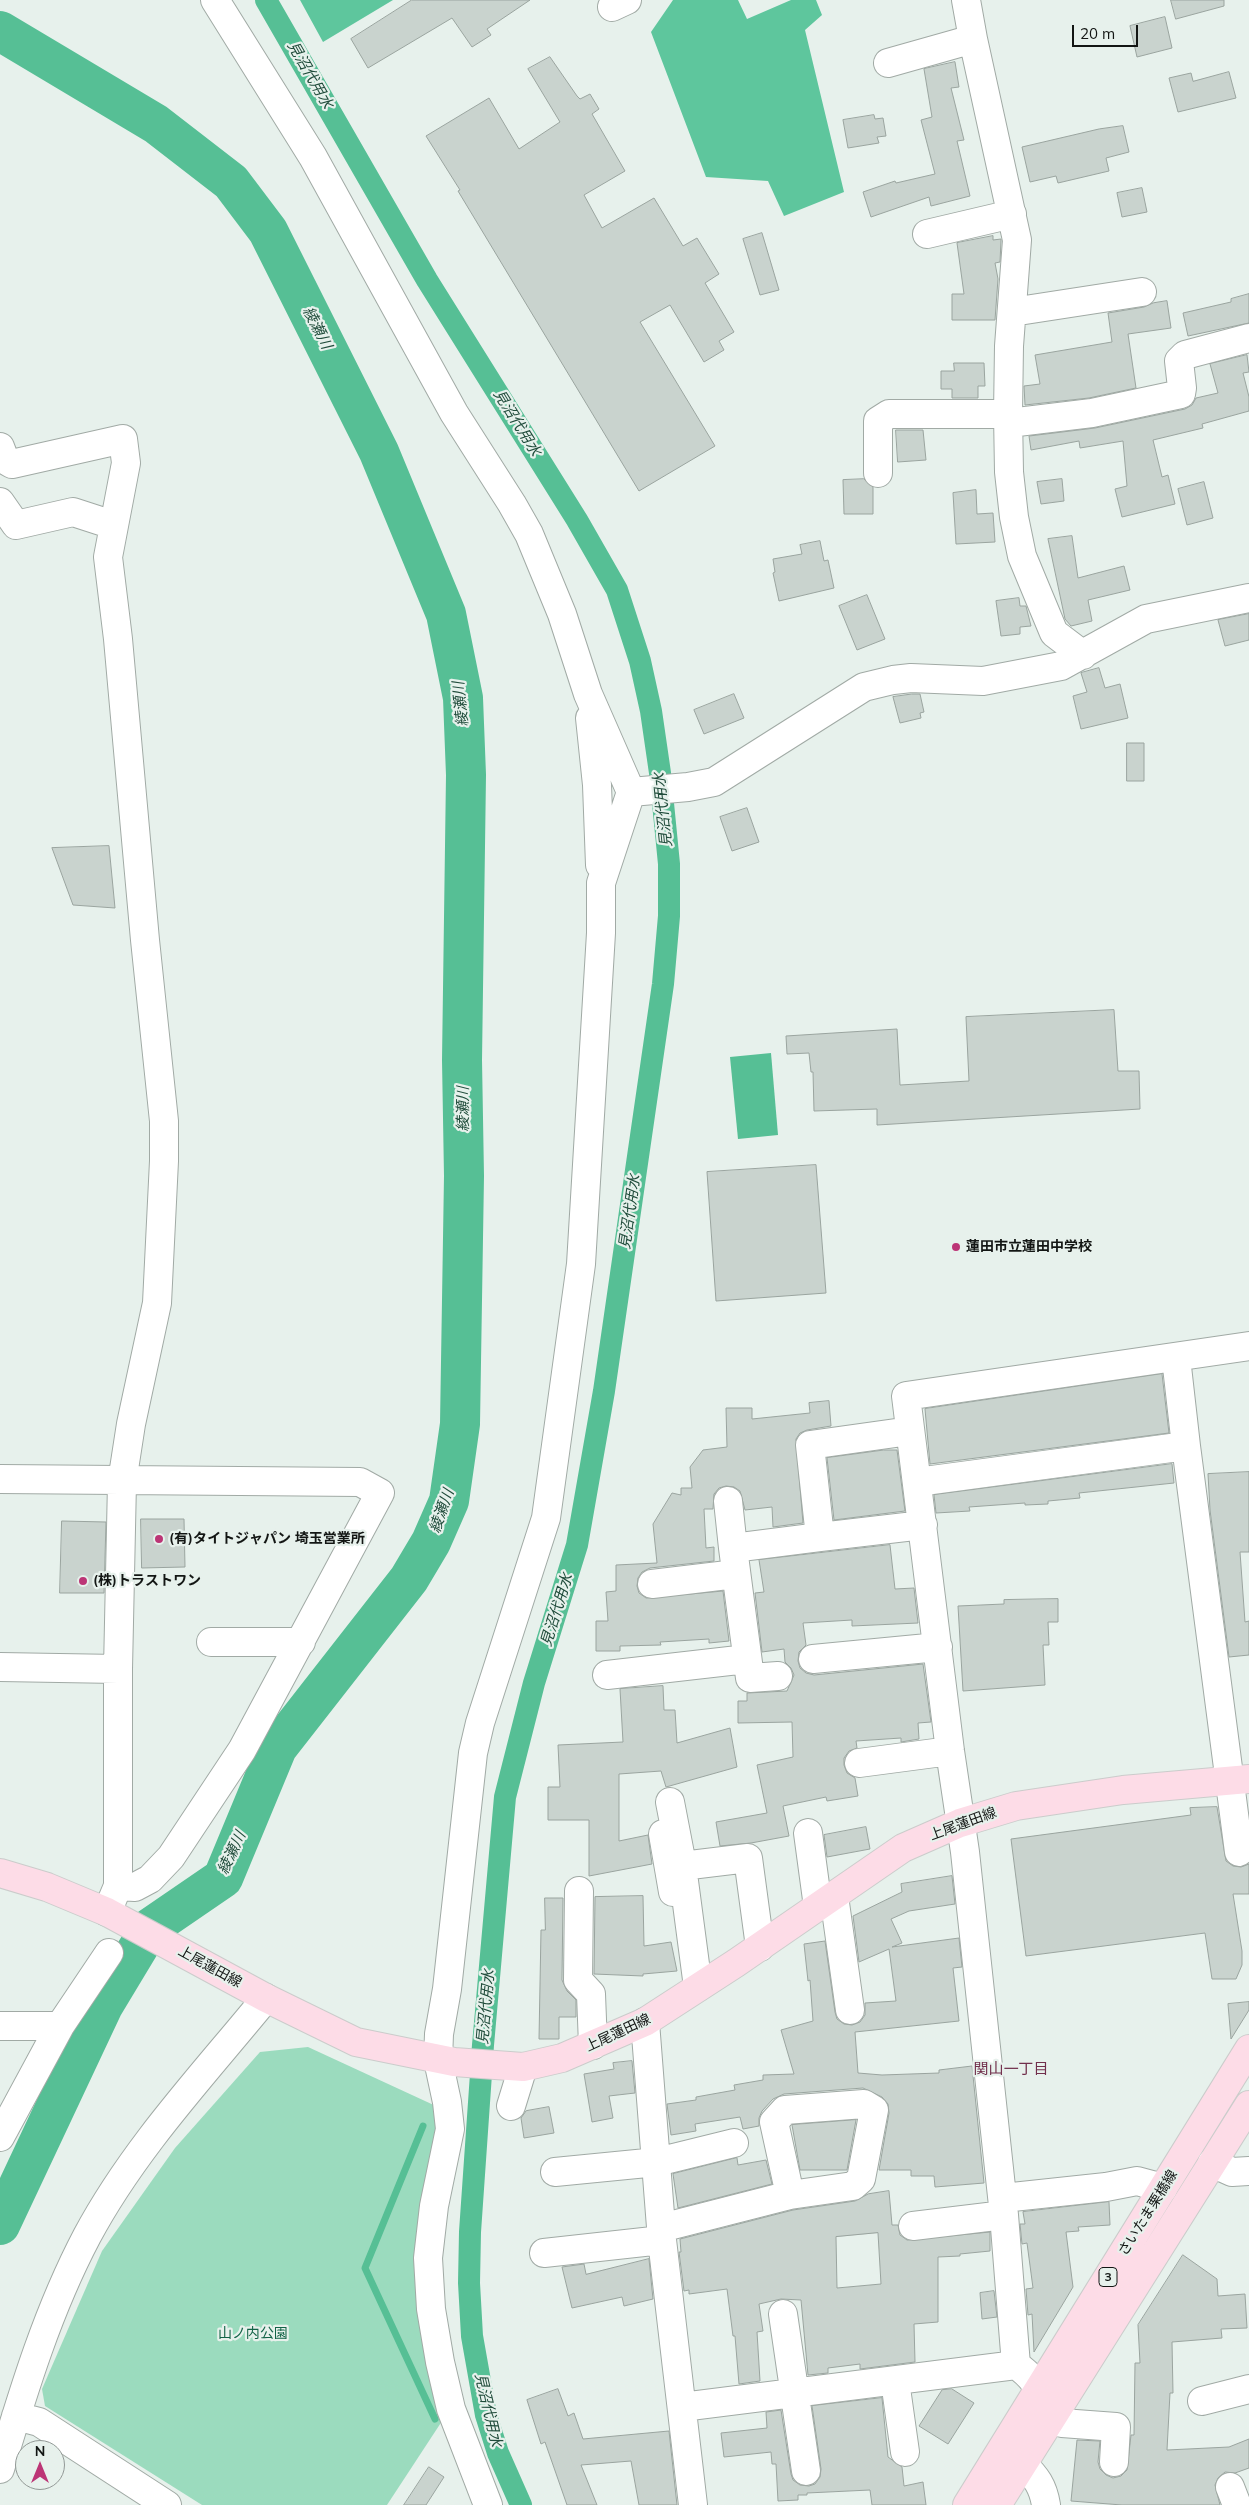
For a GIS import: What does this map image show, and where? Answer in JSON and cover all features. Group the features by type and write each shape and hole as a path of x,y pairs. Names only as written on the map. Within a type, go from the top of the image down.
{"main road":[{"name":"上尾蓮田線","path":"0,1873 47,1887 108,1912 266,1998 356,2042 446,2061 517,2067 562,2058 645,2022 760,1947 903,1848 960,1823 1016,1806 1123,1790 1239,1780"},
{"name":"さいたま栗橋線","path":"967,2505 1249,2049"},
{"name":"さいたま栗橋線","path":"997,2505 1249,2105"}],"street":[{"path":"215,0 313,157 454,413 529,534 562,614 588,694 639,791"},
{"path":"966,0 1017,240 1012,312 1009,472 1022,556 1054,633 1083,655"},
{"path":"888,63 973,40"},
{"path":"927,234 1012,214"},
{"path":"1012,312 1142,292"},
{"path":"878,472 878,421 889,414 1009,418 1092,413 1181,394 1179,361 1184,355 1249,338"},
{"path":"2,459 12,464 123,439 126,463 108,557 118,639 164,1131 161,1254 157,1303 131,1424 122,1482 118,1669 118,1886 108,1912"},
{"path":"0,502 16,526 73,512 113,525"},
{"path":"639,791 678,788 714,782 732,773 864,687 911,678 983,681 1061,666 1146,618 1249,598"},
{"path":"488,2505 451,2409 431,2309 428,2258 434,2206 450,2129 446,2061 439,2034 447,1989 473,1753 480,1723 546,1518 581,1264 601,933 597,785 588,694"},
{"path":"601,883 639,791"},
{"path":"1016,2365 1004,2207 965,1852 950,1751 906,1396 1249,1346"},
{"path":"1176,1358 1186,1446 1239,1780 1239,1852"},
{"path":"820,1537 810,1445 910,1431"},
{"path":"917,1482 1186,1446"},
{"path":"0,1479 122,1482 360,1482 380,1493 242,1750 171,1857 150,1879 135,1887 118,1886"},
{"path":"728,1501 750,1678 778,1676"},
{"path":"733,1548 923,1525"},
{"path":"652,1584 736,1574"},
{"path":"211,1642 301,1642"},
{"path":"813,1659 938,1647"},
{"path":"606,1675 747,1659"},
{"path":"0,1667 118,1669"},
{"path":"859,1763 950,1751"},
{"path":"670,1802 682,1866 693,1991"},
{"path":"808,1833 826,1901 850,2010"},
{"path":"663,1834 693,1991"},
{"path":"682,1866 748,1858 760,1947"},
{"path":"579,1891 578,1980 591,1994 593,2045"},
{"path":"0,2137 60,2026 109,1953"},
{"path":"0,2469 48,2319 88,2235 124,2175 160,2126 266,1998"},
{"path":"645,2022 662,2234 693,2505"},
{"path":"0,2026 60,2026"},
{"path":"511,2106 517,2067"},
{"path":"555,2172 657,2162 734,2143"},
{"path":"1212,2163 1232,2172 1249,2171"},
{"path":"913,2226 1137,2181 1164,2188"},
{"path":"544,2253 662,2234 790,2195"},
{"path":"783,2314 806,2471"},
{"path":"682,2407 1016,2365 1027,2372 1040,2387 1054,2414 1062,2423 1116,2427 1114,2462"},
{"path":"895,2381 905,2452"},
{"path":"1202,2401 1249,2389"},
{"path":"16,2416 40,2422 167,2505"},
{"path":"1023,2464 1038,2479 1044,2492 1046,2505"}],"green space":[{"name":"山ノ内公園","path":"308,2047 438,2107 446,2415 387,2505 202,2505 45,2406 42,2389 102,2251 175,2148 260,2052"}],"shaded area":[{"path":"300,0 393,0 323,42"},
{"path":"673,0 738,0 747,19 791,0 816,0 822,15 805,30 844,192 784,216 768,181 706,177 651,32"},
{"path":"771,1053 778,1135 738,1139 730,1057"}],"building":[{"path":"412,0 530,0 487,29 491,35 472,47 452,18 368,68 351,39"},
{"path":"1171,0 1224,0 1224,6 1176,19"},
{"path":"1165,17 1172,48 1137,57 1130,26"},
{"path":"550,57 580,99 590,94 599,109 592,114 625,171 584,195 602,228 654,198 683,246 697,238 719,274 705,283 734,332 719,341 724,350 704,362 670,305 640,322 715,446 639,491 426,136 489,98 519,149 560,122 528,69"},
{"path":"955,62 959,87 951,88 964,140 957,141 970,196 931,206 929,197 871,217 863,192 895,181 896,183 935,174 921,120 932,117 924,69"},
{"path":"1229,72 1236,98 1178,112 1169,78 1191,73 1193,81"},
{"path":"874,115 875,119 883,118 886,136 877,137 879,143 848,148 843,120"},
{"path":"1123,126 1129,152 1106,158 1109,171 1058,183 1056,176 1030,182 1022,147 1099,129"},
{"path":"1142,188 1147,212 1122,217 1117,193"},
{"path":"762,233 779,290 760,295 743,239"},
{"path":"993,236 993,240 1001,239 1000,262 995,263 998,279 995,320 952,320 952,294 964,294 957,243"},
{"path":"1249,294 1249,323 1188,336 1183,313 1231,302 1231,299"},
{"path":"1167,301 1171,328 1128,334 1136,388 1089,398 1025,405 1024,386 1040,384 1035,355 1112,342 1108,313"},
{"path":"1247,355 1249,372 1243,373 1249,397 1249,411 1202,424 1203,428 1153,440 1162,477 1168,475 1175,504 1122,517 1115,489 1127,486 1123,441 1080,448 1079,441 1031,450 1029,436 1095,428 1185,409 1192,405 1196,398 1218,393 1210,364"},
{"path":"954,363 984,363 985,386 978,386 978,398 952,398 952,389 941,389 941,371 954,371"},
{"path":"896,430 923,430 926,460 898,462"},
{"path":"864,479 873,487 873,514 844,514 843,480"},
{"path":"1062,479 1064,501 1041,504 1037,482"},
{"path":"1204,482 1213,518 1187,525 1178,489"},
{"path":"976,490 977,514 993,513 995,542 956,544 953,493"},
{"path":"1072,536 1078,578 1124,566 1130,590 1088,600 1092,621 1071,626 1065,619 1048,539"},
{"path":"820,541 824,561 828,560 834,588 779,601 773,573 775,572 773,559 802,554 800,545"},
{"path":"867,595 885,639 857,650 839,606"},
{"path":"1019,598 1020,606 1026,606 1031,626 1020,627 1020,634 1001,636 996,601"},
{"path":"1249,614 1249,640 1225,646 1218,620"},
{"path":"1099,668 1105,688 1120,684 1128,718 1081,729 1073,696 1087,692 1081,673"},
{"path":"734,694 744,718 704,734 694,710"},
{"path":"920,694 924,712 920,713 921,718 900,723 893,697"},
{"path":"1127,743 1144,743 1144,781 1127,781"},
{"path":"747,808 759,842 732,851 720,817"},
{"path":"109,846 115,908 73,905 52,848"},
{"path":"1114,1010 1118,1071 1139,1071 1140,1109 877,1125 877,1109 814,1111 813,1072 811,1072 809,1053 787,1054 786,1036 897,1029 900,1085 969,1081 966,1017"},
{"path":"816,1165 826,1293 716,1301 707,1172"},
{"path":"1162,1374 1169,1433 930,1464 925,1409"},
{"path":"829,1401 831,1426 807,1430 800,1433 796,1439 803,1523 773,1527 772,1507 745,1510 740,1491 734,1487 726,1486 719,1488 714,1494 713,1509 704,1509 706,1548 714,1547 714,1561 650,1568 642,1572 638,1578 637,1586 639,1593 646,1598 723,1591 729,1641 709,1643 709,1639 660,1642 661,1645 620,1646 620,1651 596,1651 596,1621 608,1621 606,1592 616,1591 616,1565 657,1563 653,1524 672,1493 681,1495 681,1488 692,1488 690,1467 703,1450 727,1447 726,1408 752,1408 752,1419 810,1413 809,1403"},
{"path":"897,1450 905,1511 834,1520 827,1458"},
{"path":"1172,1464 1174,1483 1079,1493 1080,1498 1048,1501 1048,1504 1025,1505 1025,1503 969,1507 970,1511 936,1513 934,1495"},
{"path":"1249,1472 1249,1552 1240,1552 1245,1622 1249,1621 1249,1655 1229,1657 1210,1510 1208,1474"},
{"path":"141,1519 184,1519 185,1567 142,1568"},
{"path":"62,1521 106,1522 104,1593 60,1593"},
{"path":"890,1545 895,1589 914,1588 918,1623 852,1626 852,1620 803,1623 806,1645 799,1652 798,1661 800,1668 806,1673 814,1675 923,1664 931,1722 918,1723 919,1739 901,1742 901,1738 856,1741 857,1748 849,1751 844,1758 844,1765 847,1773 855,1778 858,1796 827,1801 826,1797 783,1806 789,1836 720,1846 716,1822 767,1813 757,1765 793,1757 792,1722 738,1723 738,1701 747,1701 747,1693 787,1691 794,1675 791,1668 785,1662 784,1649 762,1652 755,1593 764,1592 759,1560"},
{"path":"1058,1599 1058,1622 1048,1622 1049,1645 1043,1645 1045,1685 963,1691 958,1606 1004,1604 1004,1600"},
{"path":"663,1686 664,1710 675,1710 677,1743 730,1728 737,1767 666,1787 661,1771 619,1774 619,1841 648,1835 652,1864 589,1876 589,1820 548,1820 548,1787 560,1787 558,1745 623,1742 620,1689"},
{"path":"1217,1807 1226,1861 1233,1866 1241,1867 1249,1864 1249,1894 1233,1894 1242,1951 1242,1965 1236,1979 1212,1979 1205,1933 1026,1956 1011,1839 1191,1815 1190,1808"},
{"path":"866,1827 870,1849 827,1857 824,1835"},
{"path":"952,1876 955,1904 909,1911 891,1919 902,1943 892,1947 959,1938 962,1967 953,1968 959,2021 855,2032 858,2073 882,2075 939,2073 939,2070 972,2066 984,2183 935,2187 934,2176 911,2176 911,2170 879,2170 889,2113 888,2104 882,2097 863,2088 784,2094 773,2099 762,2111 759,2118 759,2126 743,2129 740,2117 695,2124 696,2131 671,2135 667,2104 696,2100 696,2097 735,2090 734,2085 763,2080 763,2075 794,2074 781,2030 813,2021 810,1980 808,1981 804,1944 825,1941 835,2012 837,2019 844,2024 852,2025 860,2022 865,2015 865,2003 896,2001 889,1949 859,1962 853,1916 902,1892 901,1884"},
{"path":"643,1896 644,1946 671,1942 677,1971 643,1974 643,1976 594,1974 595,1897"},
{"path":"545,1898 563,1898 562,1980 567,1991 576,2000 576,2017 559,2017 559,2039 539,2039 541,1930 545,1930"},
{"path":"1249,2002 1249,2010 1231,2039 1228,2004"},
{"path":"632,2061 635,2093 609,2096 613,2118 592,2122 584,2074 614,2069 613,2063"},
{"path":"549,2107 554,2133 524,2138 521,2118 526,2111"},
{"path":"856,2120 847,2170 800,2170 792,2125"},
{"path":"737,2158 738,2165 766,2160 772,2184 678,2208 673,2174"},
{"path":"889,2191 892,2225 898,2225 900,2235 907,2240 990,2232 990,2251 960,2254 960,2256 938,2257 938,2322 914,2324 915,2362 860,2369 860,2364 828,2368 828,2373 808,2375 801,2300 781,2299 759,2304 763,2331 757,2332 760,2381 739,2384 735,2336 733,2336 727,2289 689,2294 689,2290 684,2291 679,2252 681,2252 680,2239 793,2210 855,2201 868,2194","holes":["878,2233 881,2284 837,2288 836,2237"]},
{"path":"1109,2202 1110,2225 1078,2227 1079,2231 1066,2232 1073,2287 1034,2352 1032,2314 1028,2315 1026,2289 1033,2288 1027,2243 1022,2244 1020,2224 1025,2224 1023,2212"},
{"path":"1183,2255 1217,2279 1218,2296 1245,2294 1247,2328 1221,2329 1222,2338 1172,2342 1173,2393 1170,2393 1167,2450 1229,2447 1249,2439 1249,2468 1235,2473 1225,2472 1218,2478 1215,2485 1220,2505 1122,2505 1071,2501 1077,2440 1100,2441 1098,2462 1100,2469 1106,2475 1113,2478 1121,2476 1127,2470 1131,2435 1134,2435 1135,2363 1140,2363 1138,2325"},
{"path":"649,2259 653,2299 624,2306 622,2297 572,2308 562,2267 584,2264 586,2274"},
{"path":"994,2291 997,2317 982,2319 980,2293"},
{"path":"558,2389 568,2416 574,2413 583,2439 669,2431 677,2505 639,2505 631,2461 581,2465 597,2505 567,2505 545,2442 541,2444 527,2400"},
{"path":"952,2389 974,2403 948,2444 919,2426 942,2390"},
{"path":"882,2398 888,2457 902,2467 904,2486 923,2482 926,2505 872,2505 870,2490 807,2493 807,2495 798,2495 798,2500 778,2501 776,2464 772,2464 771,2452 724,2457 721,2433 767,2428 766,2412 781,2410 793,2480 800,2485 809,2486 815,2484 820,2477 821,2469 812,2406"},
{"path":"429,2467 444,2477 426,2505 404,2505"}],"waterway":[{"name":"見沼代用水","path":"266,0 427,280 577,520 617,590 640,661 651,711 660,773 669,864 669,916 663,984 604,1391 577,1545 534,1683 505,1797 483,2045 470,2232 469,2283 472,2336 486,2415 498,2453 521,2505"},
{"name":"綾瀬川","path":"0,31 156,124 231,182 268,231 379,452 446,614 463,698 466,775 462,1060 464,1176 460,1424 449,1501 431,1542 409,1579 277,1748 223,1878 150,1928 103,2006 0,2225"},
{"path":"423,2126 365,2268 435,2419"}],"place":[{"name":"蓮田市立蓮田中学校","path":"956,1247"},
{"name":"(有)タイトジャパン 埼玉営業所","path":"159,1539"},
{"name":"(株)トラストワン","path":"83,1581"}],"district":[{"name":"関山一丁目","path":"1011,2069"}]}
